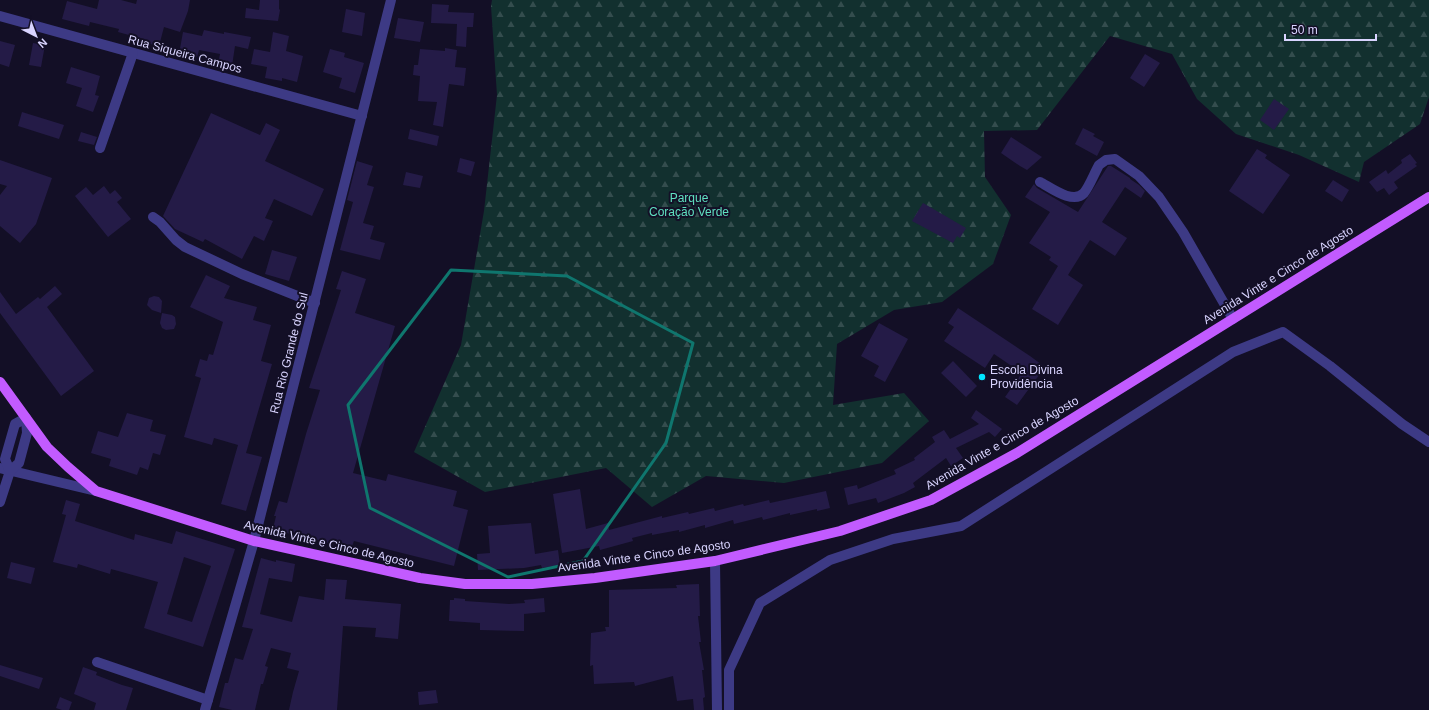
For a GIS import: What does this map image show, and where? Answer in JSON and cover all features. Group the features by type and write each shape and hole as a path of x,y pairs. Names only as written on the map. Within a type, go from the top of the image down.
{"main road":[{"name":"Avenida Vinte e Cinco de Agosto","path":"0,382 47,447 96,491 254,541 420,578 465,584 532,584 595,578 716,561 840,531 931,500 1017,453 1429,196"}],"street":[{"name":"Rua Rio Grande do Sul","path":"207,705 254,541 391,0"},
{"name":"Rua Siqueira Campos","path":"0,16 362,116"},
{"path":"100,148 133,53"},
{"path":"1040,182 1068,196 1078,197 1084,192 1102,162 1115,159 1121,162 1149,186 1170,211 1233,318"},
{"path":"153,217 185,247 236,271 314,303"},
{"path":"729,710 729,670 760,603 830,560 893,539 961,526 1233,352 1283,332 1330,366 1402,424 1429,442"},
{"path":"0,502 10,471 19,463 27,433 26,418 15,424 5,459 10,471"},
{"path":"0,468 96,491"},
{"path":"716,561 717,710"},
{"path":"97,662 207,705"}],"highlighted area":[{"path":"451,270 567,276 693,343 666,443 583,561 508,577 370,508 348,405"}],"green space":[{"name":"Parque Coração Verde","path":"492,0 1429,0 1429,97 1420,124 1364,162 1359,182 1299,155 1236,134 1197,99 1172,54 1110,36 1037,130 984,131 985,177 1011,215 993,264 942,302 894,310 837,344 833,405 904,393 929,421 882,463 784,483 706,476 652,507 606,468 485,492 414,452 461,345 484,211 497,95 491,6"}],"building":[{"path":"99,0 121,0 136,4 137,0 190,0 188,11 180,32 164,27 159,46 146,43 147,40 118,32 119,29 90,22 89,26 62,19 67,1 97,9"},
{"path":"260,0 279,0 280,10 278,21 245,18 246,8 259,10"},
{"path":"432,4 449,5 448,12 474,13 473,27 467,27 466,47 456,46 457,24 431,23"},
{"path":"346,9 365,13 362,36 342,32"},
{"path":"398,18 424,22 420,42 394,38"},
{"path":"204,30 251,37 248,49 235,46 232,66 218,64 220,54 199,50 197,57 179,54 183,32 202,36"},
{"path":"273,32 289,36 286,51 303,56 297,82 282,78 282,81 265,78 267,67 251,64 254,49 270,52"},
{"path":"0,41 15,45 9,67 0,64"},
{"path":"33,43 45,45 41,67 29,65"},
{"path":"445,48 457,50 455,67 466,68 464,86 449,84 443,127 433,125 437,102 418,101 420,76 413,75 414,65 418,65 420,49 445,51"},
{"path":"330,49 345,53 344,57 364,63 355,93 339,88 342,78 323,72"},
{"path":"1145,54 1160,63 1144,87 1130,78"},
{"path":"71,67 100,76 95,95 99,96 93,112 76,106 82,88 66,83"},
{"path":"1274,99 1289,109 1274,130 1260,120"},
{"path":"22,112 64,125 59,139 18,126"},
{"path":"211,113 260,135 266,123 280,130 265,161 324,189 312,216 274,199 265,218 273,221 264,241 254,236 242,259 205,239 203,242 175,229 163,216"},
{"path":"1083,128 1095,134 1093,136 1104,142 1097,156 1075,144"},
{"path":"410,129 439,136 437,146 408,139"},
{"path":"81,132 97,137 94,145 78,141"},
{"path":"1011,137 1042,157 1027,170 1020,166 1001,153"},
{"path":"1257,149 1267,155 1265,158 1290,175 1263,214 1229,191"},
{"path":"1410,154 1417,163 1415,164 1417,166 1394,182 1398,188 1389,195 1384,188 1377,192 1369,182 1386,170 1388,174 1402,163 1401,160"},
{"path":"460,158 475,162 471,176 457,172"},
{"path":"0,160 52,178 36,224 20,243 0,226 0,195 7,186 0,184"},
{"path":"357,161 373,166 367,185 374,187 363,223 374,226 370,239 385,243 380,260 340,250 353,202 347,200"},
{"path":"1108,166 1111,166 1130,178 1145,191 1141,198 1125,187 1102,222 1127,238 1115,256 1090,240 1068,275 1083,285 1058,325 1032,309 1058,266 1049,260 1051,257 1029,243 1050,212 1025,197 1034,184 1037,188 1078,212"},
{"path":"406,172 423,176 420,188 403,185"},
{"path":"1333,180 1349,190 1342,202 1325,191"},
{"path":"104,186 110,194 115,190 122,198 117,202 131,219 108,237 75,196 86,187 93,195"},
{"path":"923,203 966,228 960,238 957,236 953,243 912,221"},
{"path":"272,250 297,257 289,281 265,274"},
{"path":"342,271 366,279 355,313 395,326 353,473 386,481 388,474 457,491 453,506 468,510 454,566 354,541 352,546 329,540 328,543 295,533 294,535 273,529 276,516 274,516 279,501 287,503 320,390 309,388 341,290 336,289"},
{"path":"206,275 230,286 224,298 257,307 253,320 271,325 261,361 272,364 246,453 262,457 246,511 221,504 238,445 214,438 212,445 184,437 201,378 195,376 200,359 207,361 209,354 213,355 223,322 190,307"},
{"path":"55,286 62,294 47,307 94,371 61,396 0,313 0,292 16,314 38,297 40,299"},
{"path":"154,296 159,297 162,301 161,313 152,310 147,305 149,298"},
{"path":"958,308 1045,367 1017,405 1005,397 1022,373 994,354 985,368 944,341 954,327 948,323"},
{"path":"162,313 175,317 176,324 174,329 166,330 162,328 160,323"},
{"path":"879,323 908,339 885,382 874,376 879,366 861,356"},
{"path":"953,361 977,386 966,397 941,373"},
{"path":"976,410 1002,429 995,437 989,432 956,448 963,458 951,466 946,458 913,483 915,487 904,493 878,503 876,498 848,505 844,488 857,485 858,489 896,474 894,470 915,460 914,458 935,442 932,437 944,430 950,439 979,424 971,418"},
{"path":"127,413 153,420 150,431 166,435 160,455 153,453 148,470 140,467 137,475 109,466 111,459 91,453 98,431 118,437"},
{"path":"580,489 586,529 608,523 609,530 662,516 662,518 688,512 689,514 714,508 715,511 743,504 744,506 769,500 770,503 826,491 830,508 817,511 817,509 790,515 790,513 763,520 762,517 734,524 733,520 705,528 705,525 679,532 679,530 652,535 652,533 632,538 633,541 600,550 599,546 562,553 553,494"},
{"path":"66,500 80,504 75,521 134,540 135,534 172,544 176,531 235,549 203,647 144,628 158,582 111,569 110,574 78,564 77,568 53,562 66,515 62,514","holes":["184,557 211,566 192,622 167,614"]},
{"path":"531,523 535,554 558,550 560,565 542,568 541,565 524,568 478,570 477,554 490,553 488,526"},
{"path":"261,558 276,562 276,560 295,564 292,582 269,578 260,614 292,622 299,596 324,600 326,579 347,580 345,599 401,604 398,639 375,637 376,628 343,626 337,710 289,710 299,671 287,668 291,653 271,648 265,666 268,667 263,684 261,684 255,710 232,710 219,707 225,683 228,683 235,658 243,660 253,629 242,627"},
{"path":"11,562 35,568 31,584 7,578"},
{"path":"699,584 700,616 698,616 701,642 699,642 704,670 702,670 705,697 703,698 704,710 694,710 693,699 677,701 673,676 635,686 634,682 594,684 593,665 590,666 591,633 606,631 605,627 609,627 609,590 677,588 676,585"},
{"path":"454,598 465,599 465,601 509,604 525,603 524,600 544,598 545,612 524,614 524,631 480,630 480,623 449,621 450,600 454,600"},
{"path":"0,665 43,678 39,689 0,676"},
{"path":"83,667 97,672 96,675 133,688 126,710 94,710 96,703 74,694"},
{"path":"436,690 438,703 419,705 418,692"},
{"path":"60,697 72,702 69,710 56,708"}],"place":[{"name":"Escola Divina Providência","path":"982,377"}]}
